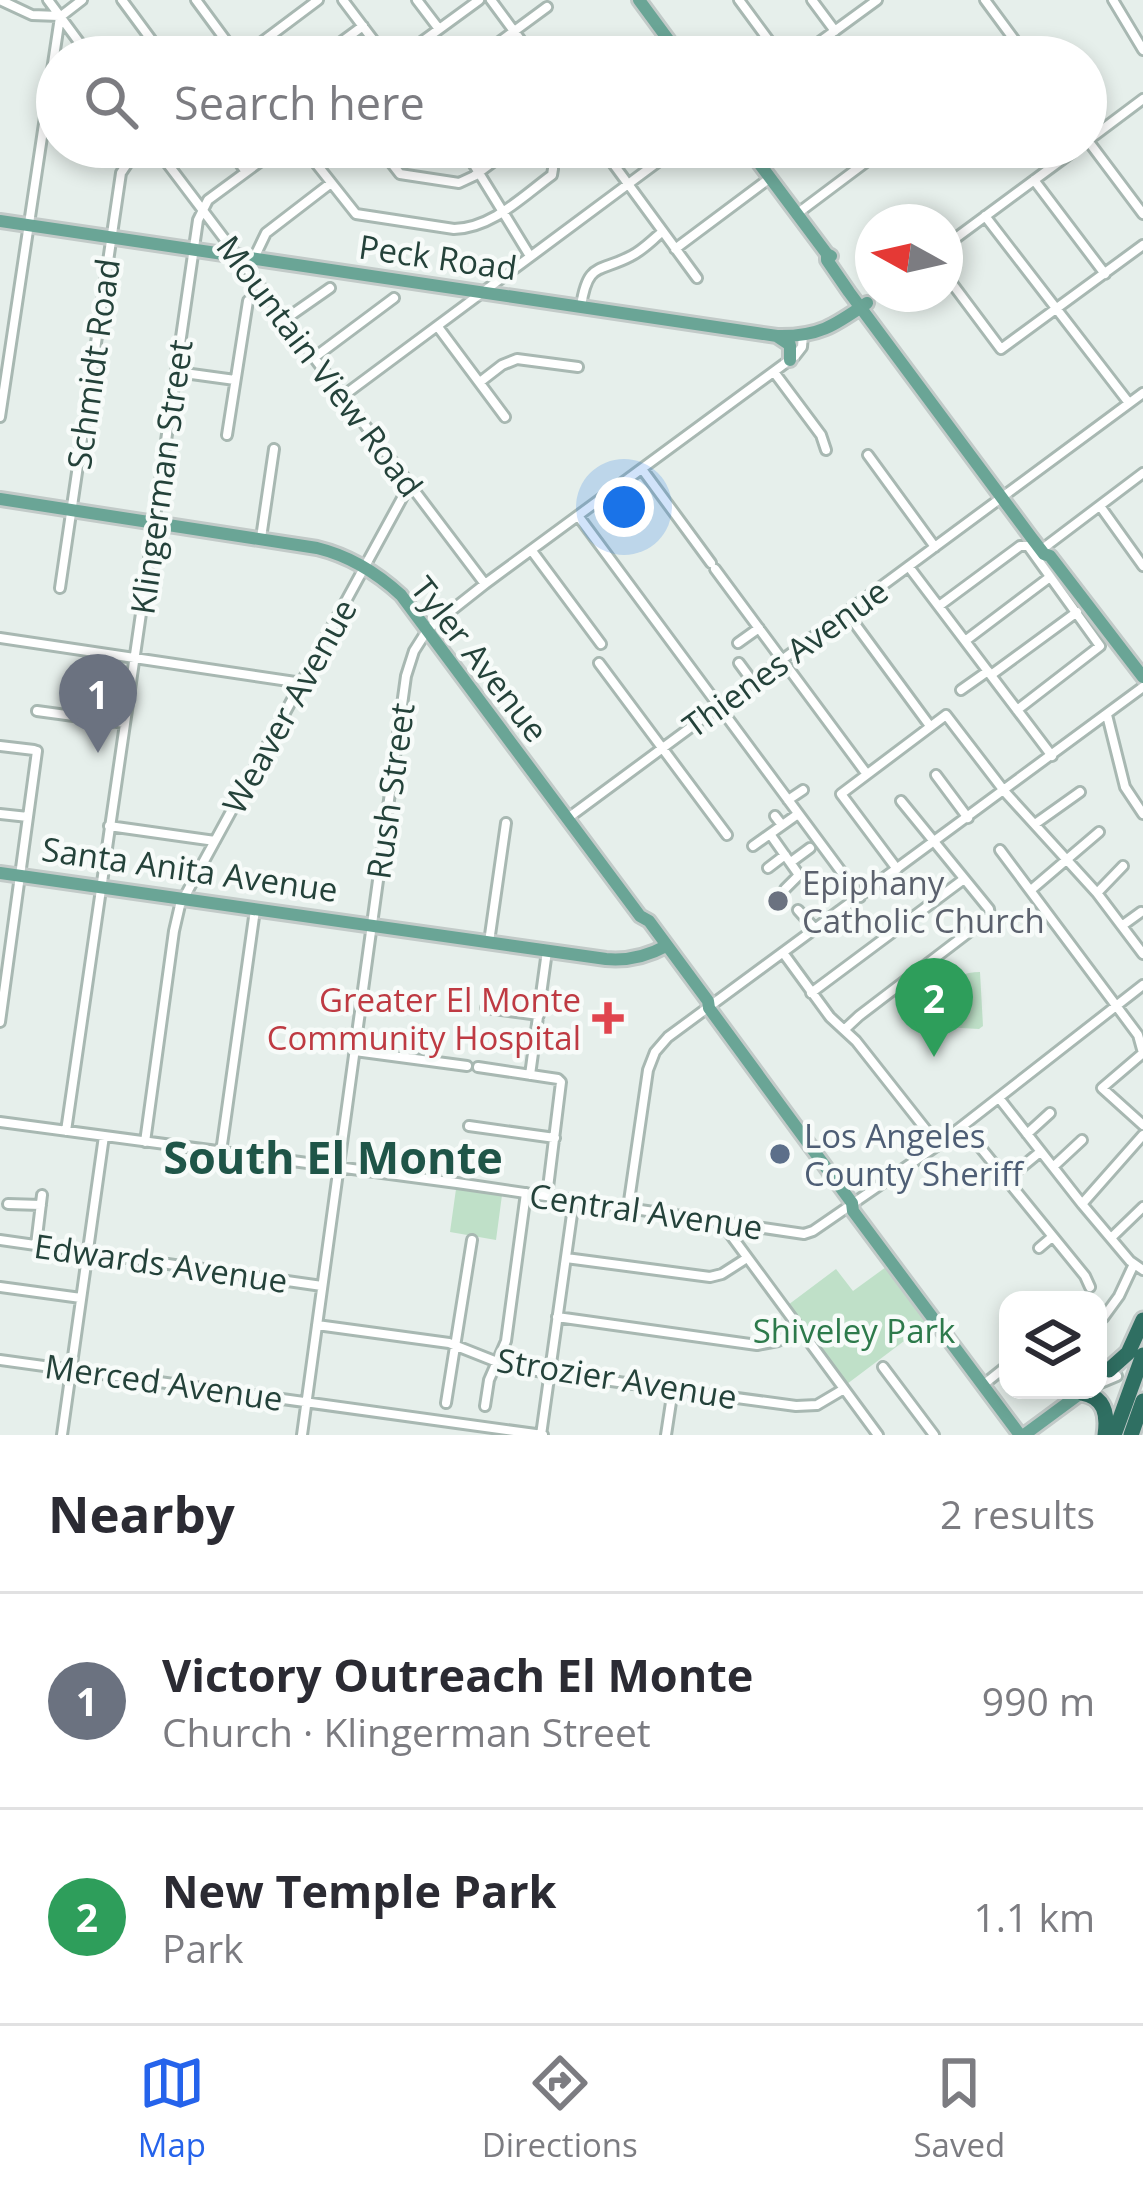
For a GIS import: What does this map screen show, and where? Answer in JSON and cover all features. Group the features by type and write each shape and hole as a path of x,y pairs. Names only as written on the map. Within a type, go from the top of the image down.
{"highway":[{"path":"1107,1373 1128,1353 1143,1320"},
{"path":"1114,1435 1143,1355"},
{"path":"1096,1399 1107,1418 1105,1435"},
{"path":"1133,1435 1143,1404"}],"main road":[{"path":"639,0 666,36"},
{"path":"763,168 829,263 855,291"},
{"name":"Peck Road","path":"0,220 777,336 832,327 855,311"},
{"path":"872,312 1143,677"},
{"path":"777,336 790,345 790,360"},
{"name":"Tyler Avenue","path":"0,500 261,538 333,552 366,567 401,595 428,629 662,947"},
{"path":"1105,630 1106,639 1143,688"},
{"name":"Santa Anita Avenue","path":"0,871 620,960 652,954 662,947"},
{"path":"662,947 852,1203 853,1211 1024,1435"},
{"path":"949,1335 1024,1435"},
{"path":"1024,1435 1074,1399"}],"street":[{"path":"0,0 32,15 60,16 82,0"},
{"path":"48,0 74,36"},
{"path":"122,0 149,36"},
{"path":"196,0 224,36"},
{"path":"269,36 318,0"},
{"path":"343,0 370,36"},
{"path":"417,0 439,29"},
{"path":"430,36 479,0"},
{"path":"491,0 517,36"},
{"path":"739,0 766,36"},
{"path":"812,0 835,31"},
{"path":"985,0 1012,36"},
{"path":"1113,0 1143,50"},
{"path":"828,36 870,2"},
{"path":"506,36 547,7"},
{"path":"57,36 60,16"},
{"path":"349,36 363,26"},
{"path":"1107,126 1143,99"},
{"path":"0,416 37,168"},
{"name":"Schmidt Road","path":"60,588 124,168"},
{"name":"Mountain View Road","path":"171,168 485,584"},
{"path":"243,168 246,172"},
{"path":"202,210 208,200 251,168"},
{"path":"319,168 352,211 461,229 502,212 554,169"},
{"path":"394,168 404,175 459,183 484,168"},
{"path":"478,168 530,256"},
{"path":"616,168 697,278"},
{"path":"343,396 650,168"},
{"path":"797,214 859,168"},
{"path":"963,232 1050,168"},
{"path":"1106,168 1143,214"},
{"path":"675,249 770,178"},
{"path":"1034,180 1105,274"},
{"path":"254,258 268,231 331,183"},
{"name":"Klingerman Street","path":"66,1131 202,210"},
{"path":"985,216 1129,403"},
{"path":"581,306 586,284 597,270 637,253 662,232"},
{"path":"963,299 1000,349 1143,245"},
{"path":"262,288 258,271 269,260"},
{"path":"287,319 330,288"},
{"path":"315,357 394,298"},
{"path":"227,435 248,301"},
{"path":"438,326 505,418"},
{"name":"Rush Street","path":"302,1435 406,676 414,651 428,629 485,584 790,360 802,347 803,335"},
{"path":"480,382 517,359 578,367"},
{"path":"176,372 235,380"},
{"path":"774,372 821,435 826,450"},
{"name":"Thienes Avenue","path":"568,818 1143,393"},
{"path":"261,538 274,449"},
{"path":"868,455 935,548"},
{"path":"642,470 866,773"},
{"path":"1046,551 1143,473"},
{"name":"Weaver Avenue","path":"145,1142 174,928 184,898 410,486"},
{"path":"1100,506 1143,566"},
{"path":"578,518 860,897"},
{"path":"939,606 1028,546 1100,646 1017,710"},
{"path":"532,551 601,644"},
{"path":"909,567 1052,756"},
{"path":"965,640 1051,577"},
{"path":"961,690 1077,612"},
{"path":"847,613 930,726"},
{"path":"738,643 759,628"},
{"path":"0,638 302,683"},
{"path":"599,663 727,835"},
{"path":"740,663 753,682"},
{"path":"84,681 130,688"},
{"path":"628,1208 648,1070 667,1039 1143,688"},
{"path":"37,710 124,723"},
{"path":"1107,715 1125,787 1143,814"},
{"path":"897,869 841,794 946,716 1143,954"},
{"path":"0,746 35,751 0,1022"},
{"path":"936,775 968,818"},
{"path":"788,800 803,790"},
{"path":"1035,824 1080,791"},
{"path":"844,1030 990,916 901,801"},
{"path":"0,814 28,817"},
{"path":"753,846 798,814"},
{"path":"775,816 782,825"},
{"path":"489,942 506,823"},
{"path":"109,826 215,841"},
{"path":"1031,890 1099,832"},
{"path":"770,834 799,875 785,889"},
{"path":"768,868 811,848"},
{"path":"1000,850 1138,1035 1143,1053 1102,1088 1143,1125"},
{"path":"1097,893 1123,866"},
{"path":"812,993 964,879"},
{"path":"221,1152 255,908"},
{"path":"798,910 816,930"},
{"path":"1124,926 1141,912"},
{"path":"0,937 12,938"},
{"path":"530,1075 548,951"},
{"path":"784,954 938,1144"},
{"name":"Central Avenue","path":"0,1122 807,1233 963,1126 1143,985"},
{"path":"486,1008 538,1015"},
{"path":"355,1051 467,1066"},
{"path":"478,1067 561,1082 548,1196"},
{"path":"999,1098 1138,1267 1107,1312"},
{"path":"1027,1134 1050,1113"},
{"path":"469,1126 555,1138"},
{"path":"963,1126 1090,1287"},
{"path":"1082,1204 1143,1135"},
{"path":"62,1435 104,1136"},
{"path":"1053,1167 1082,1140"},
{"path":"1006,1180 1040,1152"},
{"path":"485,1406 489,1380 506,1341 526,1193"},
{"path":"542,1435 574,1199"},
{"path":"8,1204 41,1200 36,1245"},
{"path":"1112,1237 1143,1207"},
{"path":"720,1222 878,1435"},
{"path":"1039,1248 1052,1237"},
{"name":"Edwards Avenue","path":"0,1240 322,1286"},
{"path":"446,1403 472,1240"},
{"path":"566,1258 710,1277 747,1258"},
{"path":"0,1287 81,1298"},
{"path":"557,1317 757,1345 778,1341 799,1329"},
{"name":"Strozier Avenue","path":"317,1325 456,1345 496,1362 550,1372 807,1407 844,1389"},
{"name":"Merced Avenue","path":"0,1360 542,1435"},
{"path":"883,1367 934,1435"},
{"path":"988,1382 999,1373"},
{"path":"666,1435 673,1389"}],"green space":[{"path":"980,972 983,1026 925,1026 930,1004 941,987 958,976"},
{"path":"456,1189 502,1195 496,1240 450,1232"},
{"name":"Shiveley Park","path":"886,1267 928,1323 847,1384 788,1305 836,1269 853,1291"}],"place":[{"name":"Victory Outreach El Monte","path":"98,753"},
{"name":"Epiphany Catholic Church","path":"778,901"},
{"name":"Greater El Monte Community Hospital","path":"608,1018"},
{"name":"New Temple Park","path":"934,1057"},
{"name":"Los Angeles County Sheriff","path":"780,1154"}],"district":[{"name":"South El Monte","path":"333,1156"}]}
